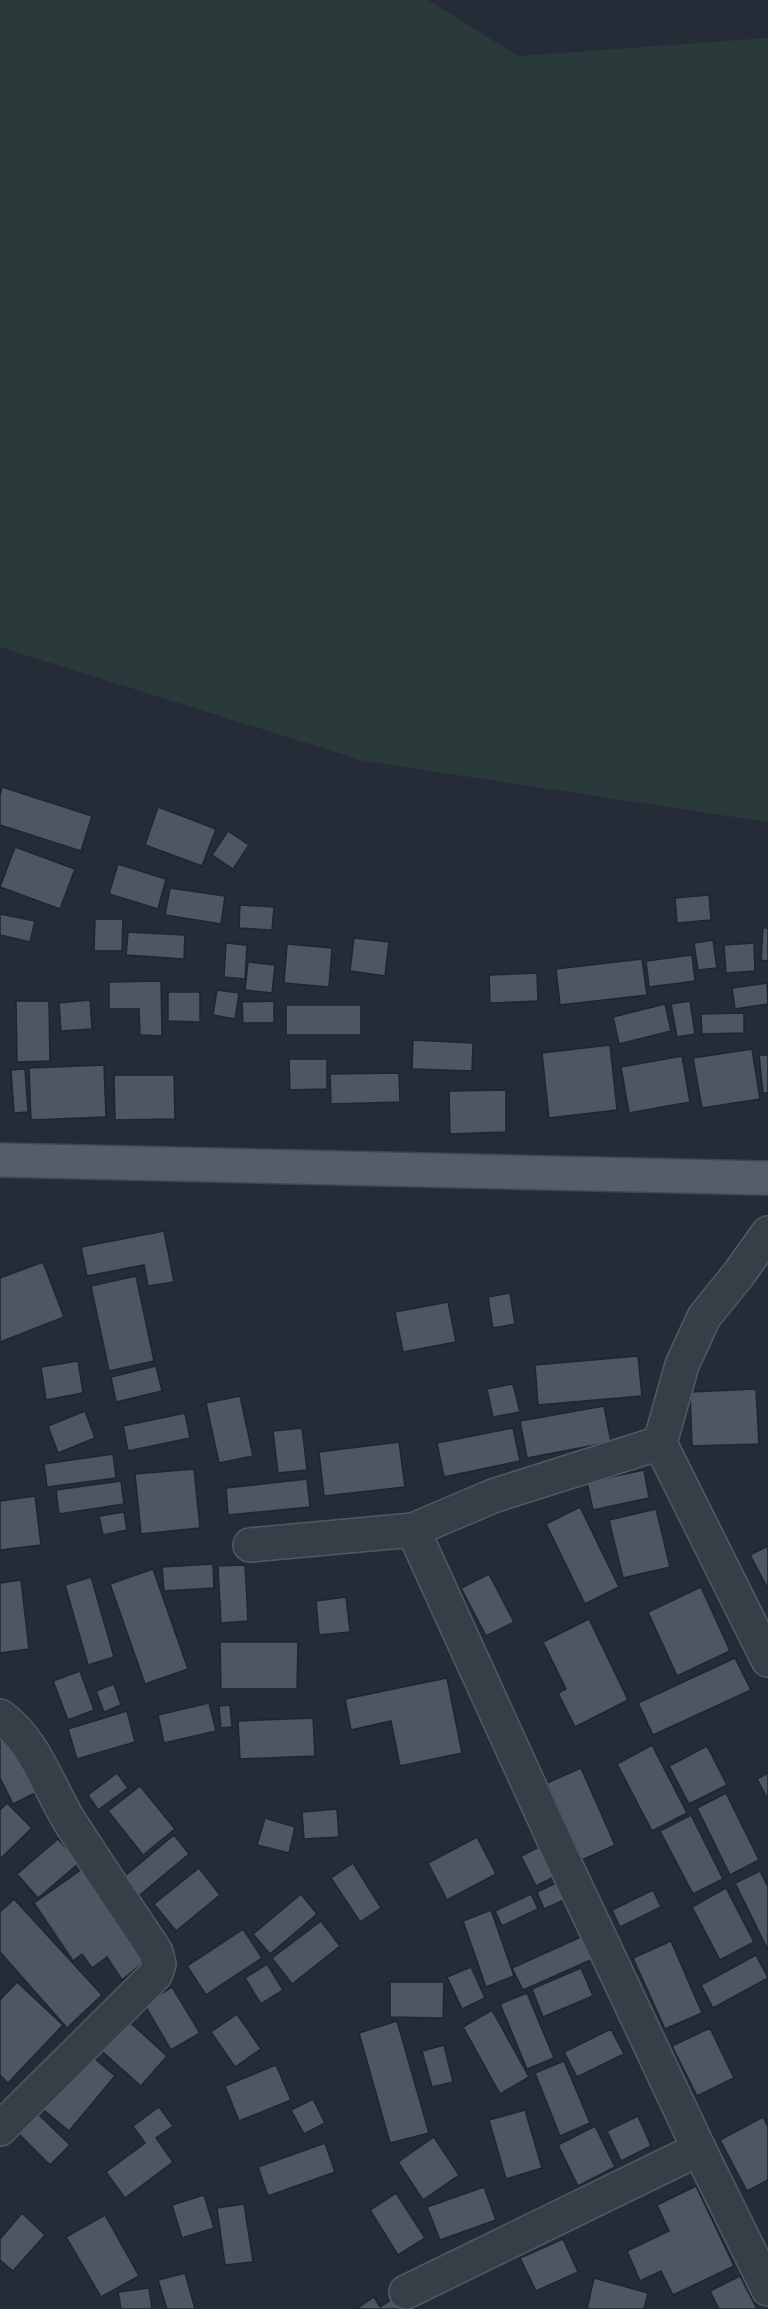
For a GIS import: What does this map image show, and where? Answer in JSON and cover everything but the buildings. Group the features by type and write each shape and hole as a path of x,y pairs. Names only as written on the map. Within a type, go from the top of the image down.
{"main road":[{"path":"0,1160 768,1178"}],"street":[{"path":"768,1233 704,1317 682,1365 660,1443 768,1660"},
{"path":"250,1545 412,1530 493,1496 660,1443"},
{"path":"412,1530 554,1841 699,2149 768,2289"},
{"path":"0,1716 14,1726 36,1756 69,1820 156,1952 159,1965 155,1975 0,2129"},
{"path":"406,2292 699,2149"}],"shaded area":[{"path":"0,0 428,0 518,56 768,38 768,822 364,761 0,647"}]}
